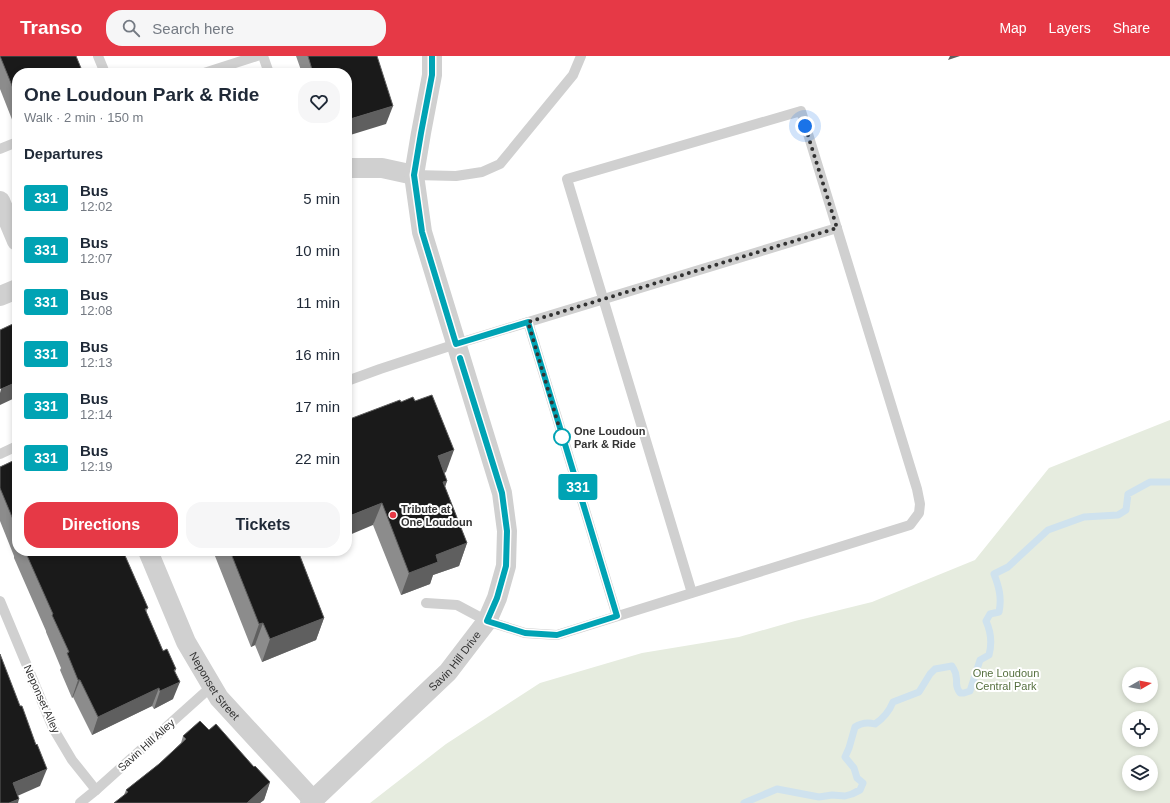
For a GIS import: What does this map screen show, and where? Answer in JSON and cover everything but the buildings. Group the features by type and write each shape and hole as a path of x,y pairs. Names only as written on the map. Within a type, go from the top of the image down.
{"street":[{"name":"Savin Hill Drive","path":"312,801 448,672 487,621 497,598 506,566 507,531 502,493 422,232 414,175 432,75 432,56"},
{"path":"352,168 382,168 414,175"},
{"path":"0,201 12,229"},
{"path":"0,296 12,291"},
{"name":"Neponset Street","path":"150,556 186,642 219,698 312,801"}],"lane":[{"path":"98,56 103,68"},
{"path":"220,68 257,56"},
{"path":"263,56 267,68"},
{"path":"414,175 456,176 482,172 500,164 573,75 581,56"},
{"path":"426,602 458,605 487,621 525,633 557,635 617,616 692,593 910,525 919,513 920,504 917,489 801,111 567,179 692,593"},
{"path":"0,149 12,144"},
{"path":"352,379 380,368 456,344 837,228"},
{"path":"528,322 617,616"},
{"path":"0,454 12,448"},
{"name":"Neponset Alley","path":"0,601 53,728 72,760 96,790"},
{"name":"Savin Hill Alley","path":"80,803 212,686"}],"green space":[{"name":"One Loudoun Central Park","path":"1170,420 1170,803 370,803 446,744 540,683 642,653 739,637 795,621 872,602 975,560 1049,468"}],"waterway":[{"path":"744,803 777,789 819,797 832,795 845,796 860,790 863,783 857,778 854,768 845,757 855,727 862,724 875,724 878,722 890,709 893,702 919,692 930,674 935,669 952,666 956,673 957,686 960,693 970,691 980,660 989,655 990,638 986,621 990,614 999,612 1000,593 994,574 1008,567 1048,530 1084,517 1118,515 1126,510 1128,494 1150,482 1170,482"}],"bus line":[{"name":"331","path":"432,56 432,75 414,175 422,232 456,344 528,322 617,616 557,635 525,633 487,621 497,598 506,566 507,531 502,493 460,358"}],"place":[{"name":"One Loudoun Park & Ride","path":"562,437"},
{"name":"Tribute at One Loudoun","path":"393,515"}],"route":[{"path":"562,437 528,322 837,228 805,126"}]}
